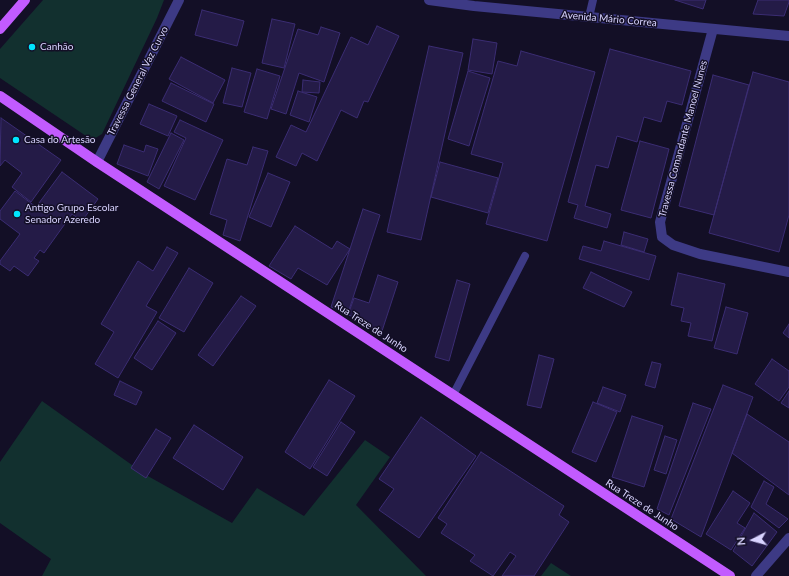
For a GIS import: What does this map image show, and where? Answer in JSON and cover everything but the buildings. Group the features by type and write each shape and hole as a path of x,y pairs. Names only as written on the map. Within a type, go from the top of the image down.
{"main road":[{"path":"0,29 25,0"},
{"name":"Rua Treze de Junho","path":"0,96 97,162 730,576"}],"street":[{"name":"Travessa General Vaz Curvo","path":"97,162 179,0"},
{"name":"Avenida Mário Correa","path":"429,0 789,36"},
{"name":"Travessa Comandante Manoel Nunes","path":"713,29 660,222 662,237 673,245 700,254 789,272"},
{"path":"756,576 789,538"}],"lane":[{"path":"589,17 593,0"},
{"path":"453,396 525,256"}],"green space":[{"path":"43,0 164,0 157,18 102,134 92,140 0,78 0,49"},
{"path":"42,401 146,475 232,523 257,488 304,516 365,440 390,457 356,505 426,576 42,576 51,559 0,523 0,462"},
{"path":"551,563 571,576 541,576"}],"place":[{"name":"Canhão","path":"32,47"},
{"name":"Casa do Artesão","path":"16,140"},
{"name":"Antigo Grupo Escolar Senador Azeredo","path":"17,214"}]}
